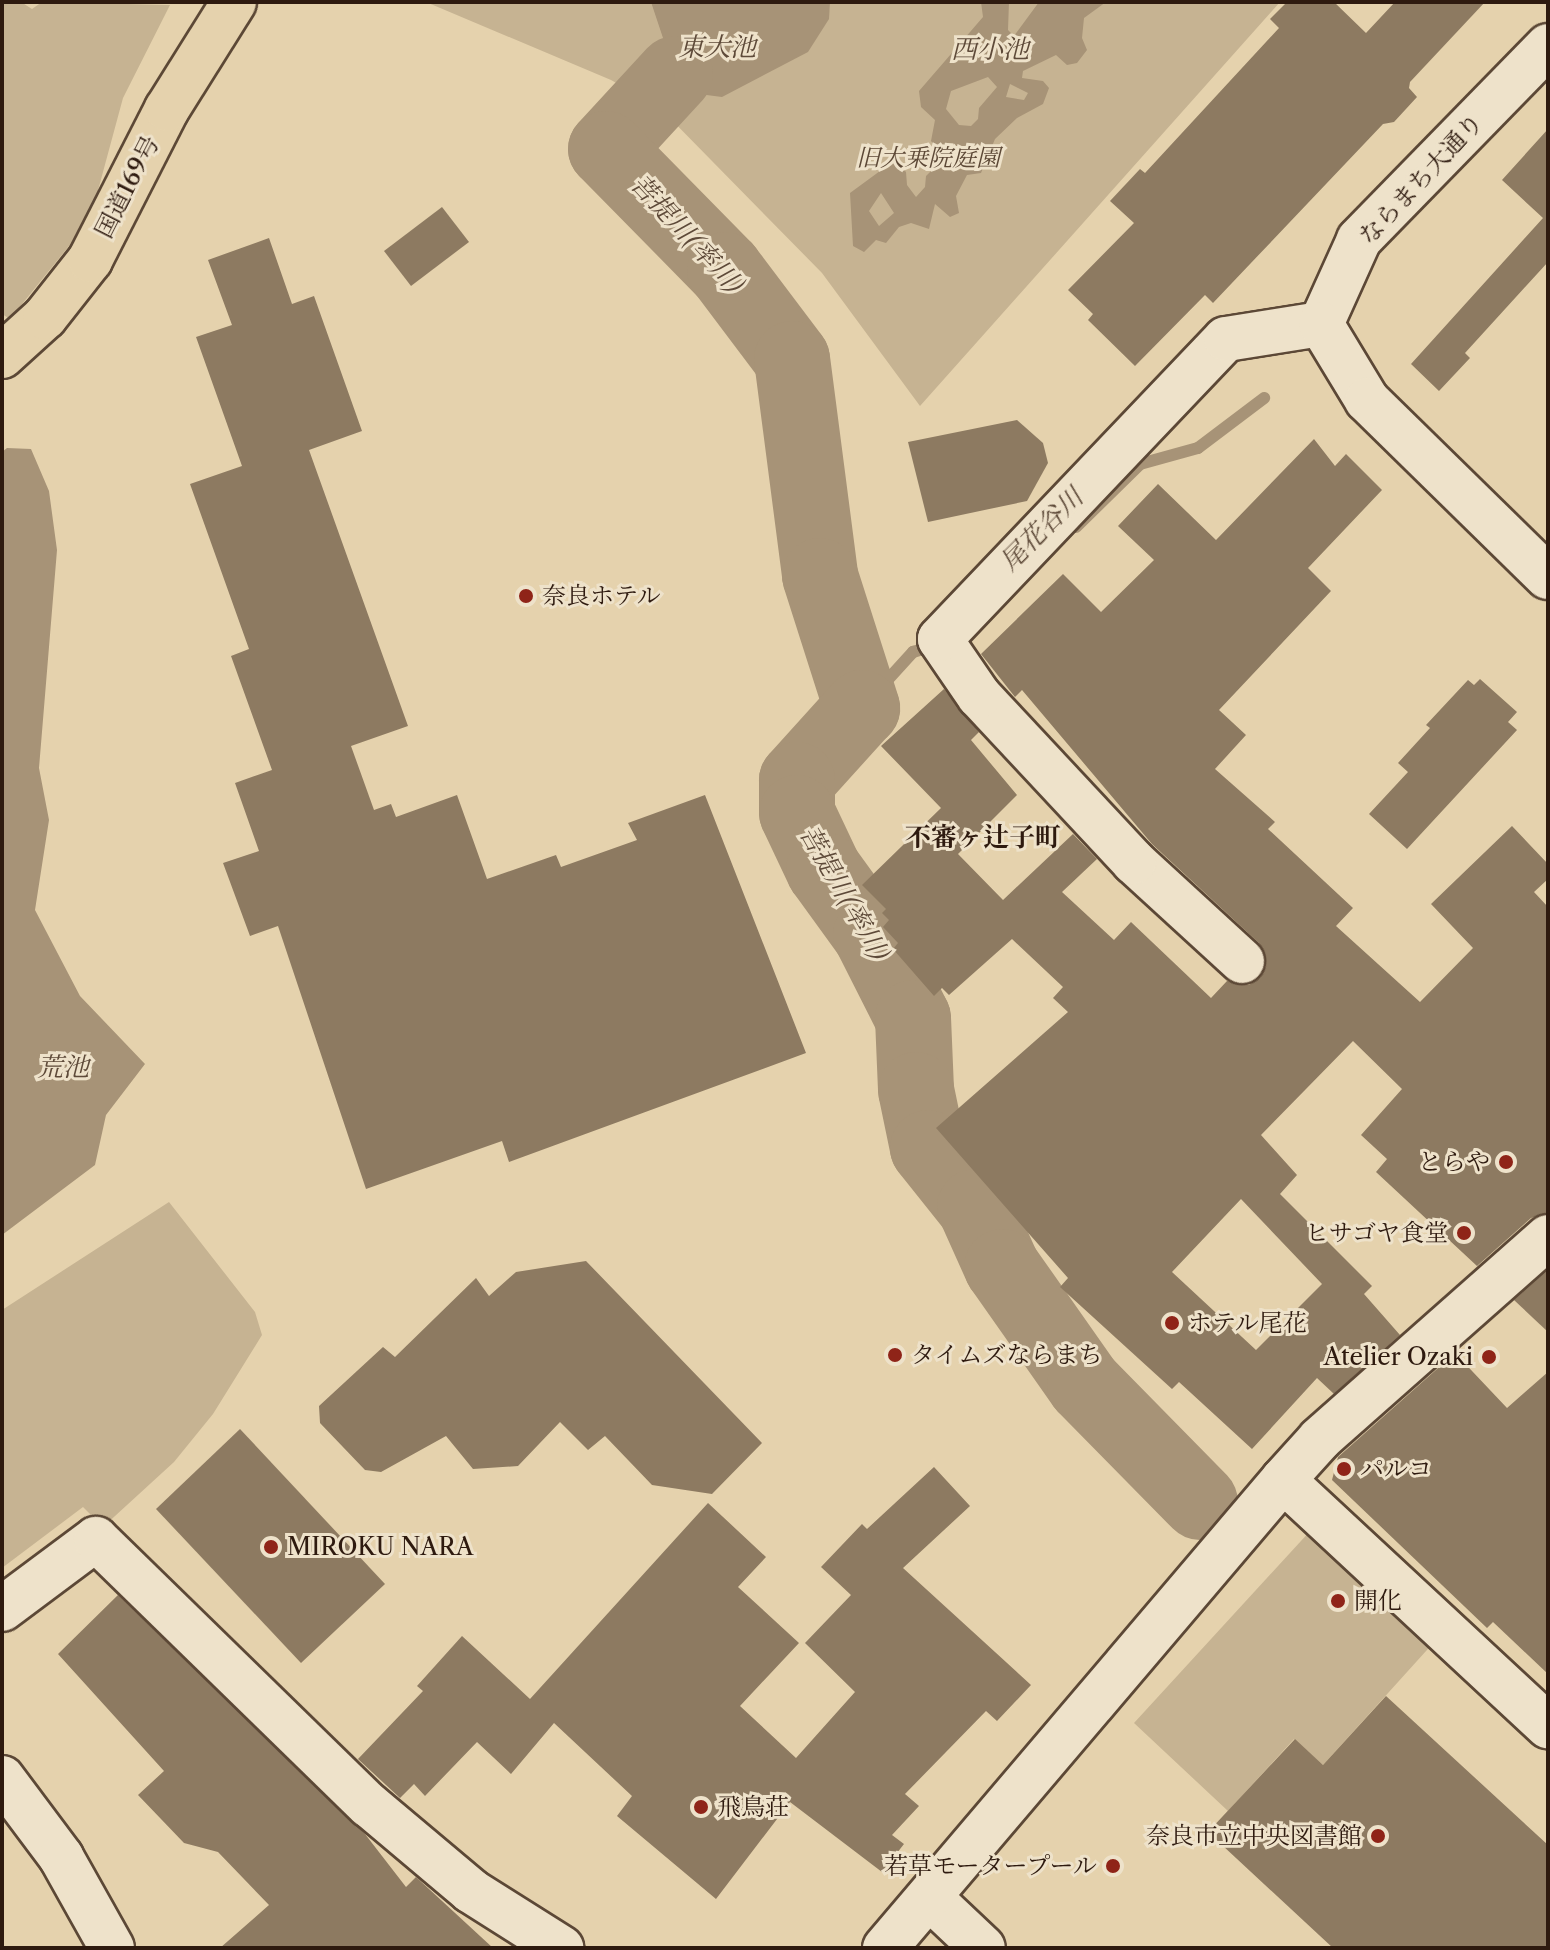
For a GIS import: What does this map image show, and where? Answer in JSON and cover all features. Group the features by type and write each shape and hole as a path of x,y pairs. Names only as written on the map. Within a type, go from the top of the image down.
{"highway":[{"name":"国道169号","path":"2,356 45,317 90,260 167,109 234,2"}],"street":[{"name":"ならまち大通り","path":"1321,324 1359,240 1548,46"},
{"path":"1242,961 1134,862 979,696 940,639 1226,339 1321,324 1367,400 1548,577"},
{"path":"885,1948 1320,1439 1548,1237"},
{"path":"1283,1480 1548,1726"},
{"path":"2,1609 96,1539 369,1805 471,1891 561,1948"},
{"path":"2,1778 61,1857 112,1948"},
{"path":"929,1897 983,1948"}],"green space":[{"path":"2,2 21,2 32,9 42,2 170,5 123,98 90,220 10,319 2,314"},
{"name":"旧大乗院庭園","path":"426,2 1280,2 920,406 822,273 659,107 611,80"},
{"path":"169,1202 255,1312 262,1335 213,1414 174,1462 103,1527 83,1507 2,1568 2,1310"},
{"path":"1323,1517 1445,1630 1323,1765 1294,1739 1228,1811 1134,1723"}],"water":[{"name":"東大池","path":"651,2 830,2 829,19 808,52 722,97 699,94 675,74"},
{"name":"西小池","path":"981,2 1009,2 1008,30 1014,36 1039,2 1106,2 1084,18 1082,38 1087,50 1077,63 1067,65 1056,55 1023,71 1022,78 1043,81 1049,88 1043,104 1017,118 995,139 981,173 967,175 956,196 959,213 950,217 935,204 929,229 911,223 899,227 886,243 876,240 864,252 853,246 850,193 895,160 906,172 907,185 916,197 925,187 926,176 939,163 939,151 931,141 935,120 921,107 919,91 983,17","holes":["988,77 997,87 979,108 978,119 971,126 959,125 946,109 951,91","1010,84 1028,93 1024,100 1006,97","881,193 894,213 879,226 869,211"]},
{"name":"荒池","path":"7,448 31,449 49,491 57,550 39,768 49,820 35,910 80,996 145,1064 106,1115 95,1165 2,1235 2,452"}],"building":[{"path":"1287,2 1334,2 1366,33 1395,2 1485,2 1410,82 1409,88 1417,97 1394,122 1383,124 1213,303 1205,295 1135,366 1088,320 1093,314 1068,290 1134,223 1110,201 1140,169 1145,173 1279,28 1270,19"},
{"path":"1548,129 1548,262 1465,353 1470,358 1439,391 1411,364 1543,218 1502,180"},
{"path":"442,207 469,242 411,286 384,251"},
{"path":"269,238 292,304 314,296 362,431 309,450 408,726 351,746 374,810 391,804 396,817 457,795 487,879 556,855 561,867 637,840 628,823 705,795 806,1053 509,1162 502,1141 366,1189 278,926 250,936 223,863 259,851 235,783 272,770 231,656 249,649 190,484 242,466 196,337 232,325 208,260"},
{"path":"1017,420 1043,443 1048,463 1027,501 928,522 908,442"},
{"path":"1314,439 1335,466 1346,454 1382,490 1308,568 1331,591 1219,710 1246,735 1215,769 1275,822 1268,829 1353,908 1336,926 1420,1002 1473,948 1431,904 1512,826 1548,864 1548,879 1534,892 1548,907 1548,1213 1531,1218 1477,1266 1376,1172 1387,1159 1361,1135 1402,1089 1353,1041 1261,1135 1297,1175 1280,1194 1372,1286 1364,1294 1400,1335 1334,1394 1317,1378 1252,1449 1179,1382 1172,1389 1060,1287 1068,1278 936,1128 1068,1012 1053,998 1063,987 1012,939 949,995 942,988 934,996 893,949 898,943 883,927 889,920 882,913 886,909 862,885 941,808 881,746 944,689 979,732 971,740 1017,795 958,854 1003,900 1073,834 1097,859 1062,892 1114,940 1131,922 1211,998 1227,981 1249,985 1260,978 1266,966 1259,943 1152,844 1022,690 1015,697 981,654 1063,574 1101,612 1154,560 1118,526 1158,484 1216,540","holes":["1241,1199 1322,1284 1256,1350 1172,1272"]},
{"path":"1480,679 1517,712 1508,722 1517,730 1407,849 1369,814 1408,772 1398,763 1430,728 1426,725 1468,680 1474,685"},
{"path":"586,1261 762,1443 712,1494 652,1485 605,1436 588,1450 560,1422 518,1466 473,1469 446,1436 381,1472 365,1470 320,1423 319,1406 383,1347 395,1357 476,1278 489,1296 516,1272"},
{"path":"1548,1270 1548,1332 1514,1300"},
{"path":"1455,1353 1507,1408 1548,1372 1548,1674 1493,1622 1487,1628 1332,1480 1338,1457"},
{"name":"MIROKU NARA","path":"240,1429 385,1584 301,1663 156,1509"},
{"path":"934,1467 970,1506 903,1568 1031,1685 997,1721 986,1711 905,1794 919,1806 892,1835 904,1844 882,1872 790,1802 716,1899 617,1816 632,1796 554,1723 511,1774 477,1742 425,1796 414,1784 400,1798 358,1759 423,1691 417,1686 462,1636 530,1699 708,1503 766,1557 738,1587 799,1643 740,1706 796,1758 855,1692 805,1643 851,1595 821,1567 862,1524 867,1529"},
{"path":"118,1595 365,1834 406,1887 416,1877 493,1948 220,1948 269,1905 218,1852 184,1843 138,1795 164,1771 58,1654"},
{"path":"1386,1696 1548,1845 1548,1948 1333,1948 1208,1832 1295,1739 1323,1765"}],"waterway":[{"name":"菩提川(率川)","path":"675,74 606,149 725,270 792,359 820,576 862,708 797,780 797,813 824,870 871,935 913,1018 916,1090 928,1148 975,1207 1002,1267 1085,1385 1200,1502"},
{"name":"尾花谷川","path":"1076,527 1140,464 1198,448 1264,398"},
{"name":"尾花谷川","path":"862,708 913,652 936,645"}],"place":[{"name":"奈良ホテル","path":"526,596"},
{"name":"とらや","path":"1506,1162"},
{"name":"ヒサゴヤ食堂","path":"1464,1233"},
{"name":"ホテル尾花","path":"1172,1323"},
{"name":"タイムズならまち","path":"895,1355"},
{"name":"Atelier Ozaki","path":"1489,1357"},
{"name":"パルコ","path":"1344,1469"},
{"name":"MIROKU NARA","path":"271,1547"},
{"name":"開化","path":"1338,1601"},
{"name":"飛鳥荘","path":"701,1807"},
{"name":"奈良市立中央図書館","path":"1378,1836"},
{"name":"若草モータープール","path":"1113,1866"}],"district":[{"name":"不審ヶ辻子町","path":"983,838"}]}
